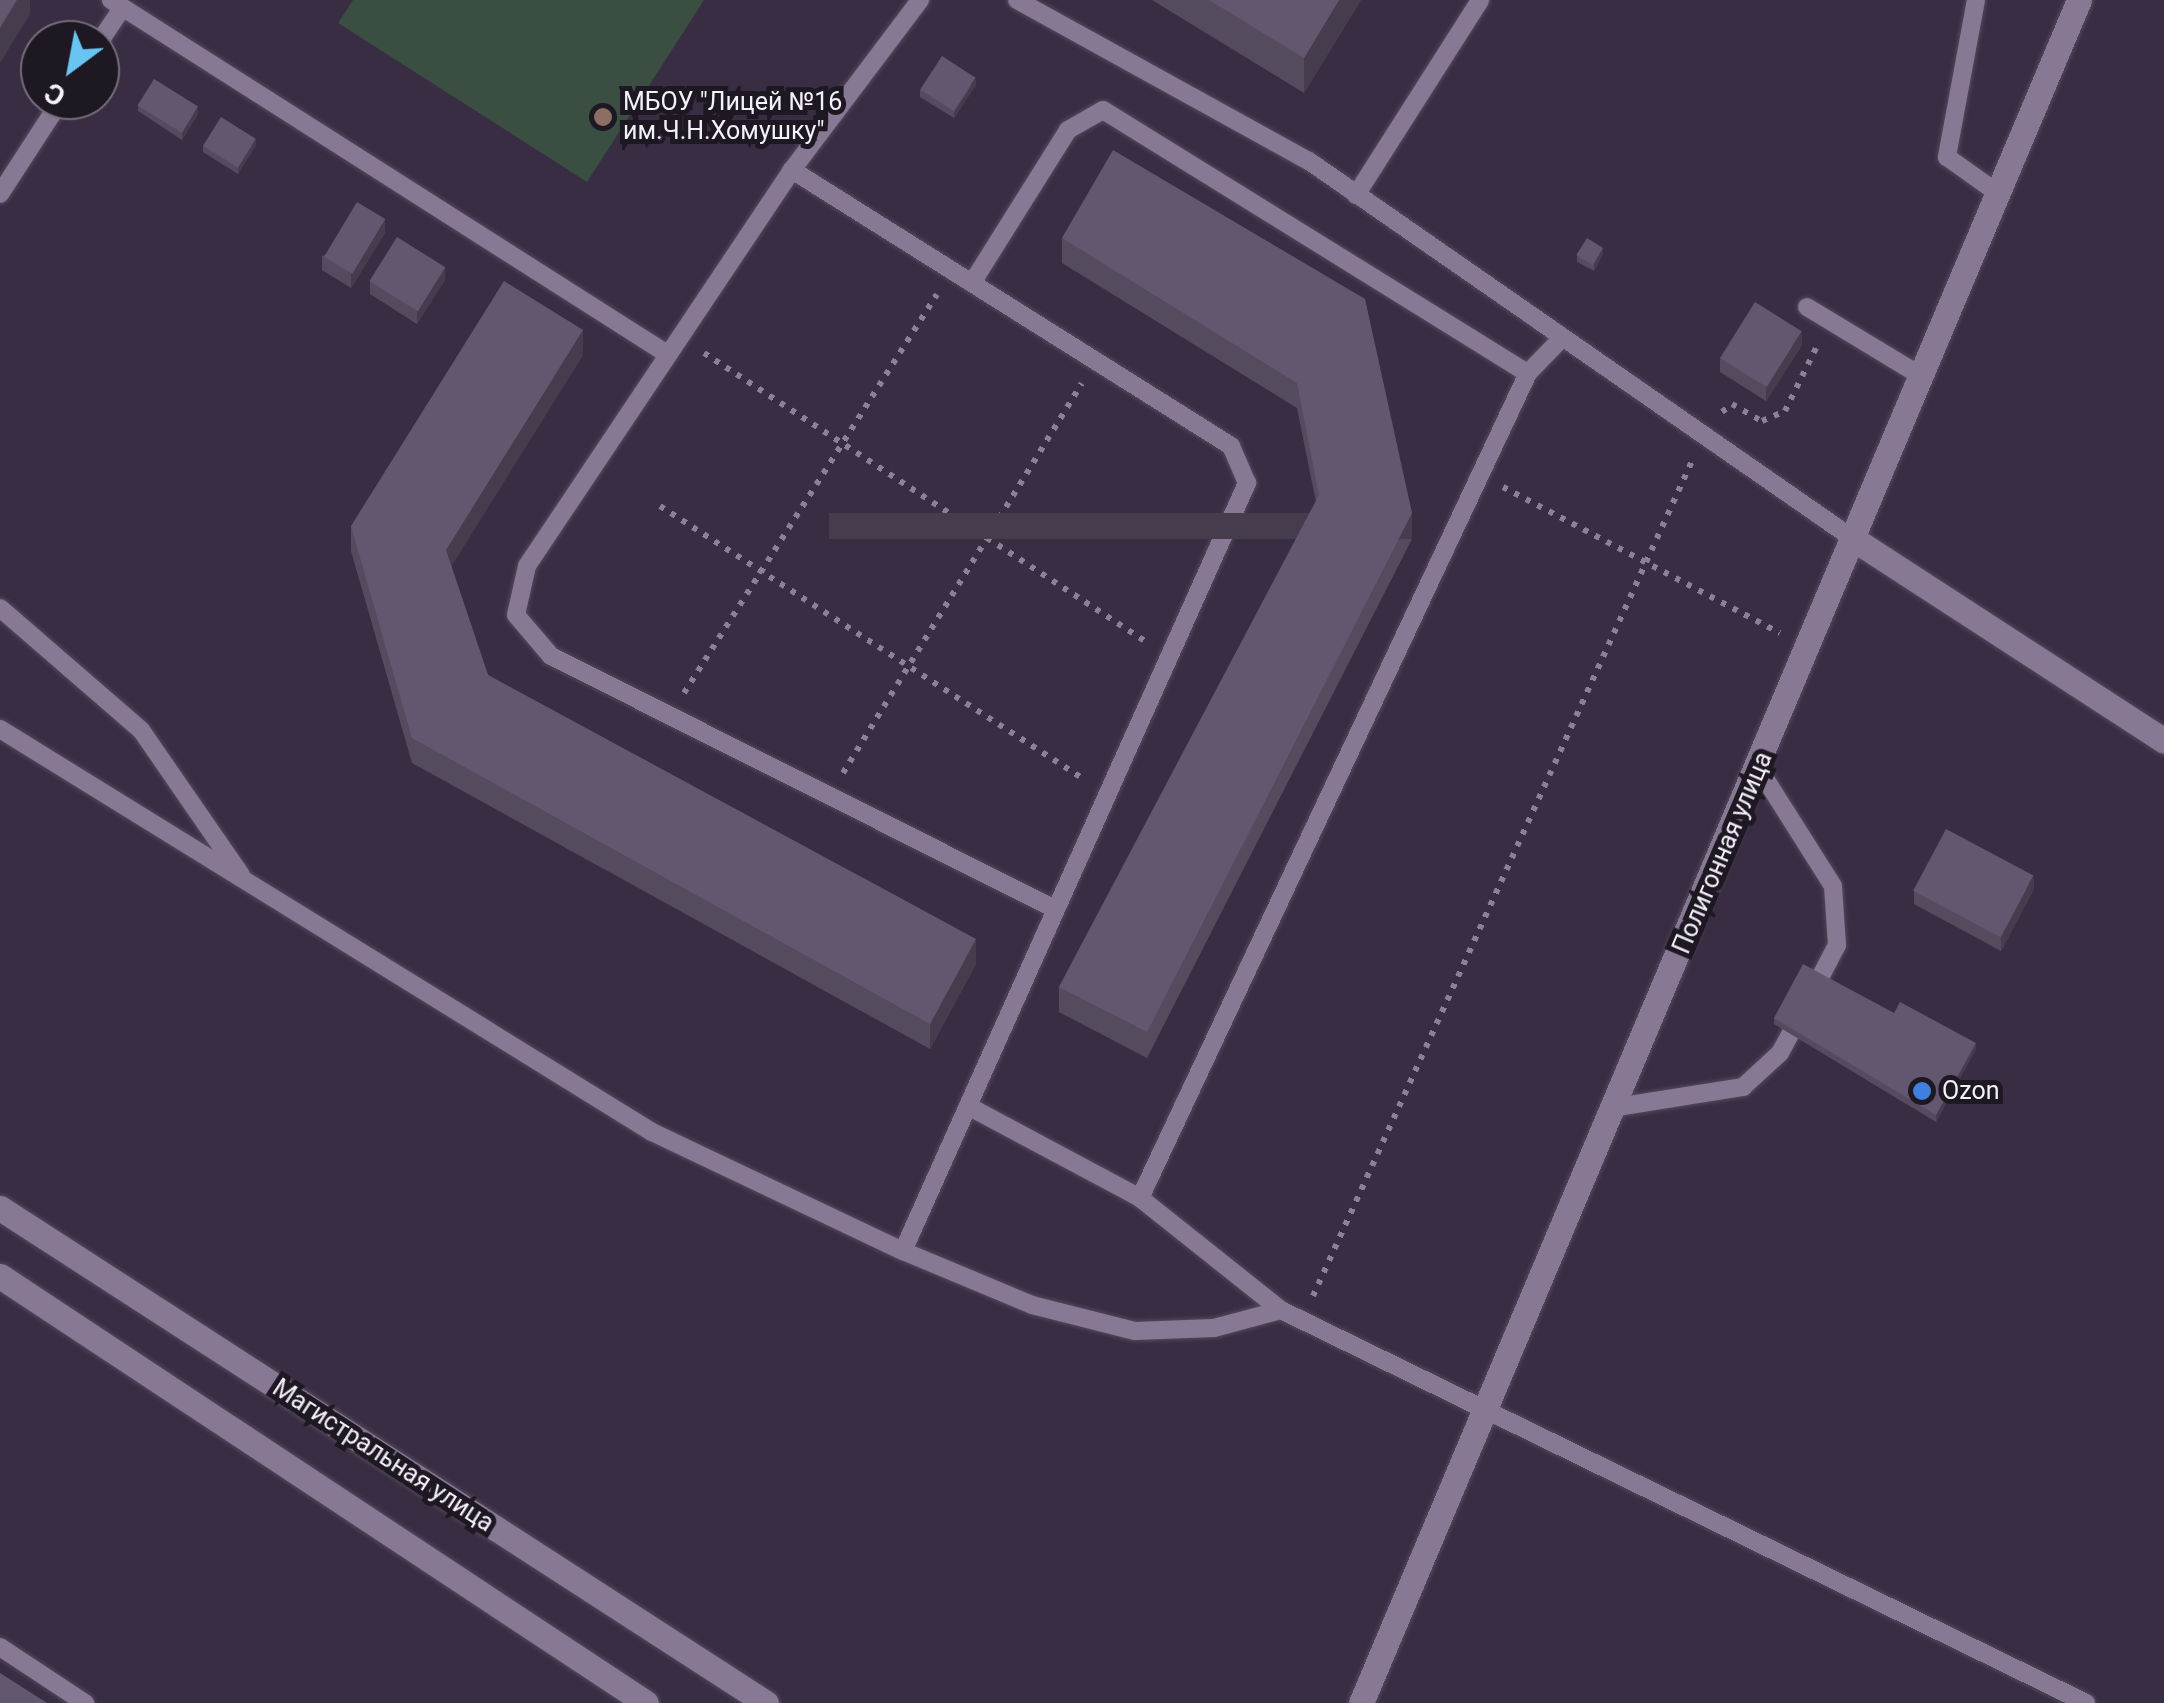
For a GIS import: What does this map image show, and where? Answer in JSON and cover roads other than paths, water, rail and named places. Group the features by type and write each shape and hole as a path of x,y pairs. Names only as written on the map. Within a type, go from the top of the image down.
{"street":[{"name":"Полигонная улица","path":"1361,1703 1488,1414 2078,0"},
{"path":"1852,538 2164,741"},
{"name":"Магистральная улица","path":"0,1208 766,1703"},
{"path":"0,1276 646,1703"}],"lane":[{"path":"920,0 792,170 667,354 528,566 516,614 551,656 1056,909"},
{"path":"1017,0 1356,195 1559,341 1852,538"},
{"path":"1356,195 1480,0"},
{"path":"1976,0 1948,158 1999,194"},
{"path":"116,4 667,354"},
{"path":"972,283 1068,130 1104,110 1528,374"},
{"path":"0,194 49,120"},
{"path":"792,170 1096,361 1243,463 1240,510 903,1251"},
{"path":"1808,307 1921,376"},
{"path":"1140,1198 1528,374 1559,341"},
{"path":"0,608 142,730 248,884"},
{"path":"0,729 652,1132 903,1251 1032,1305 1135,1331 1214,1328 1281,1310"},
{"path":"1617,1107 1743,1087 1780,1053 1838,945 1833,886 1759,769"},
{"path":"968,1106 1140,1198 1281,1310 2086,1703"},
{"path":"0,1647 85,1703"}],"place":[{"name":"МБОУ \"Лицей №16 им.Ч.Н.Хомушку\"","path":"603,117"},
{"name":"Ozon","path":"1922,1091"}]}
